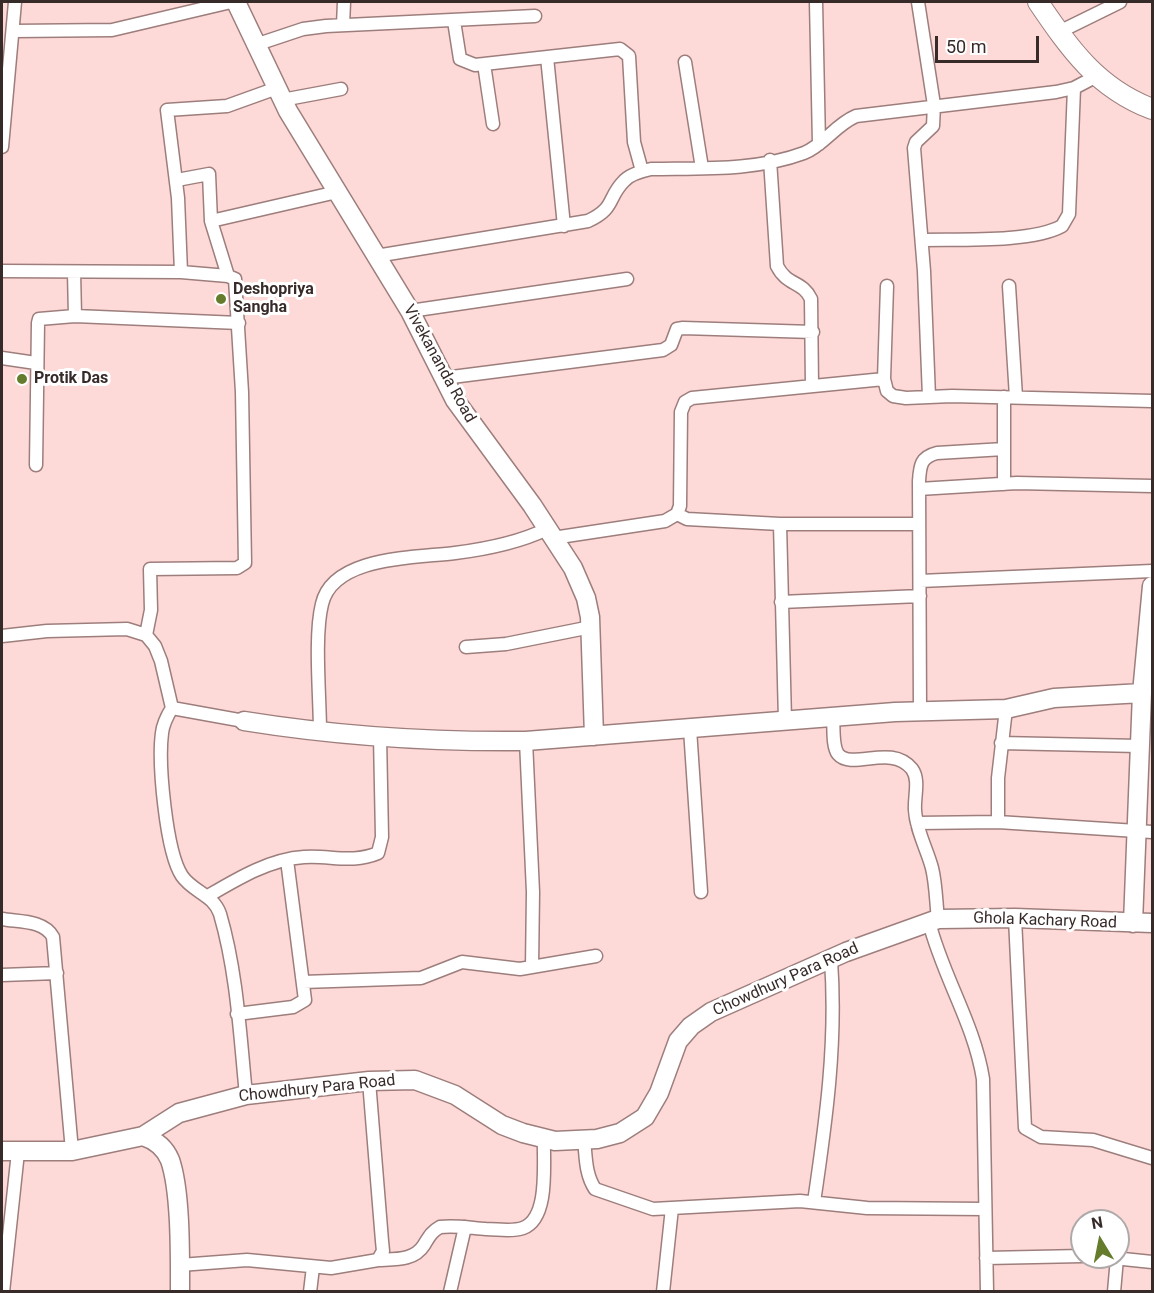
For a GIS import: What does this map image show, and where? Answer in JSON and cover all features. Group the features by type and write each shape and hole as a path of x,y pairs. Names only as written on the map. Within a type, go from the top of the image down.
{"main road":[{"path":"1038,2 1095,77 1116,91 1152,109"}],"street":[{"path":"2,147 15,2"},
{"path":"14,31 112,30 231,2"},
{"name":"Vivekananda Road","path":"236,2 279,94 410,311 462,410 573,568 586,598 591,627 594,736"},
{"path":"343,25 344,2"},
{"path":"816,2 819,144"},
{"path":"918,2 934,105 933,126 916,142 914,148 922,240 928,398"},
{"path":"1059,32 1120,2"},
{"path":"255,45 303,29 535,16"},
{"path":"454,21 460,58 475,65 620,49 629,56 634,142 642,171"},
{"path":"547,57 564,226"},
{"path":"685,62 702,168"},
{"path":"484,64 493,124"},
{"path":"376,256 588,221 608,209 624,181 642,171 702,168 770,160 806,152 819,144 841,122 856,116 1034,95 1074,88 1095,77"},
{"path":"922,240 996,238 1041,233 1062,226 1069,214 1074,88"},
{"path":"181,272 177,180 167,110 227,105 279,94 341,89"},
{"path":"770,160 777,266 782,276 790,283 807,290 811,298 812,386"},
{"path":"177,180 209,174 211,220 228,276"},
{"path":"211,220 337,192"},
{"path":"2,271 181,272 228,276 235,279 239,323 244,563 237,568 150,569 151,610 146,635"},
{"path":"74,272 75,316"},
{"path":"410,311 627,279"},
{"path":"887,286 884,379 888,391 893,396 906,399 1010,397 1152,401"},
{"path":"1004,484 1004,449 1010,397 1009,286"},
{"path":"36,465 36,363 39,319 75,316 239,323"},
{"path":"444,378 663,350 671,345 677,329 683,328 813,332"},
{"path":"2,358 36,363"},
{"path":"320,732 320,623 322,605 332,583 357,568 404,558 514,543 550,534 665,522 677,514 680,506 681,412 685,402 701,397 884,379"},
{"path":"920,710 920,468 927,455 1004,449"},
{"path":"919,489 1004,484 1152,486"},
{"path":"677,514 696,519 780,524 919,524"},
{"path":"780,524 785,720"},
{"path":"920,581 1152,571"},
{"path":"1133,923 1144,832 1139,746 1142,693 1149,659 1152,586"},
{"path":"781,602 920,596"},
{"path":"466,647 506,644 591,627"},
{"path":"2,636 47,631 127,629 146,635 155,646 161,661 172,708 162,731 160,754 162,781 176,866 184,879 208,896 219,910 237,1014 246,1095"},
{"path":"172,708 320,732 483,741 526,741 920,710 1006,709 1054,698 1142,693"},
{"path":"998,822 998,778 1006,709"},
{"path":"833,717 835,747 839,755 847,759 892,757 903,761 913,770 916,778 917,823 933,870 934,920 938,954 978,1050 983,1079 987,1292"},
{"path":"690,729 701,892"},
{"path":"208,896 250,873 287,860 302,857 350,860 378,853 382,837 380,736"},
{"path":"526,741 533,892 532,967"},
{"path":"1001,743 1139,746"},
{"path":"917,823 998,822 1144,832"},
{"path":"237,1014 301,1004 305,1000 287,860"},
{"path":"1015,918 1025,1128 1041,1137 1093,1140 1152,1158"},
{"name":"Ghola Kachary Road","path":"934,920 1015,918 1152,923"},
{"path":"2,919 42,925 49,929 56,948 72,1151"},
{"name":"Chowdhury Para Road","path":"10,1151 72,1151 144,1136 179,1113 246,1095 369,1081 415,1080 432,1085 455,1095 502,1125 555,1141 584,1140 620,1133 636,1125 645,1117 659,1093 678,1041 691,1026 711,1011 831,960 934,920"},
{"path":"303,982 421,978 462,962 506,969 596,956"},
{"path":"814,1202 834,1026 831,960"},
{"path":"2,975 57,973"},
{"path":"369,1081 383,1251 378,1260"},
{"path":"144,1136 155,1140 169,1158 175,1189 180,1292"},
{"path":"180,1265 247,1260 312,1267 356,1266 378,1260 412,1256 423,1246 432,1231 440,1227 507,1230 522,1228 533,1222 540,1210 544,1138"},
{"path":"584,1140 588,1173 595,1189 653,1209 814,1202 867,1208 985,1209"},
{"path":"3,1292 10,1151"},
{"path":"663,1292 672,1208"},
{"path":"450,1292 465,1227"},
{"path":"986,1258 1070,1256"},
{"path":"1130,1259 1152,1262"},
{"path":"310,1292 312,1267"},
{"path":"1114,1292 1116,1269"}],"place":[{"name":"Deshopriya Sangha","path":"221,299"},
{"name":"Protik Das","path":"22,379"}]}
